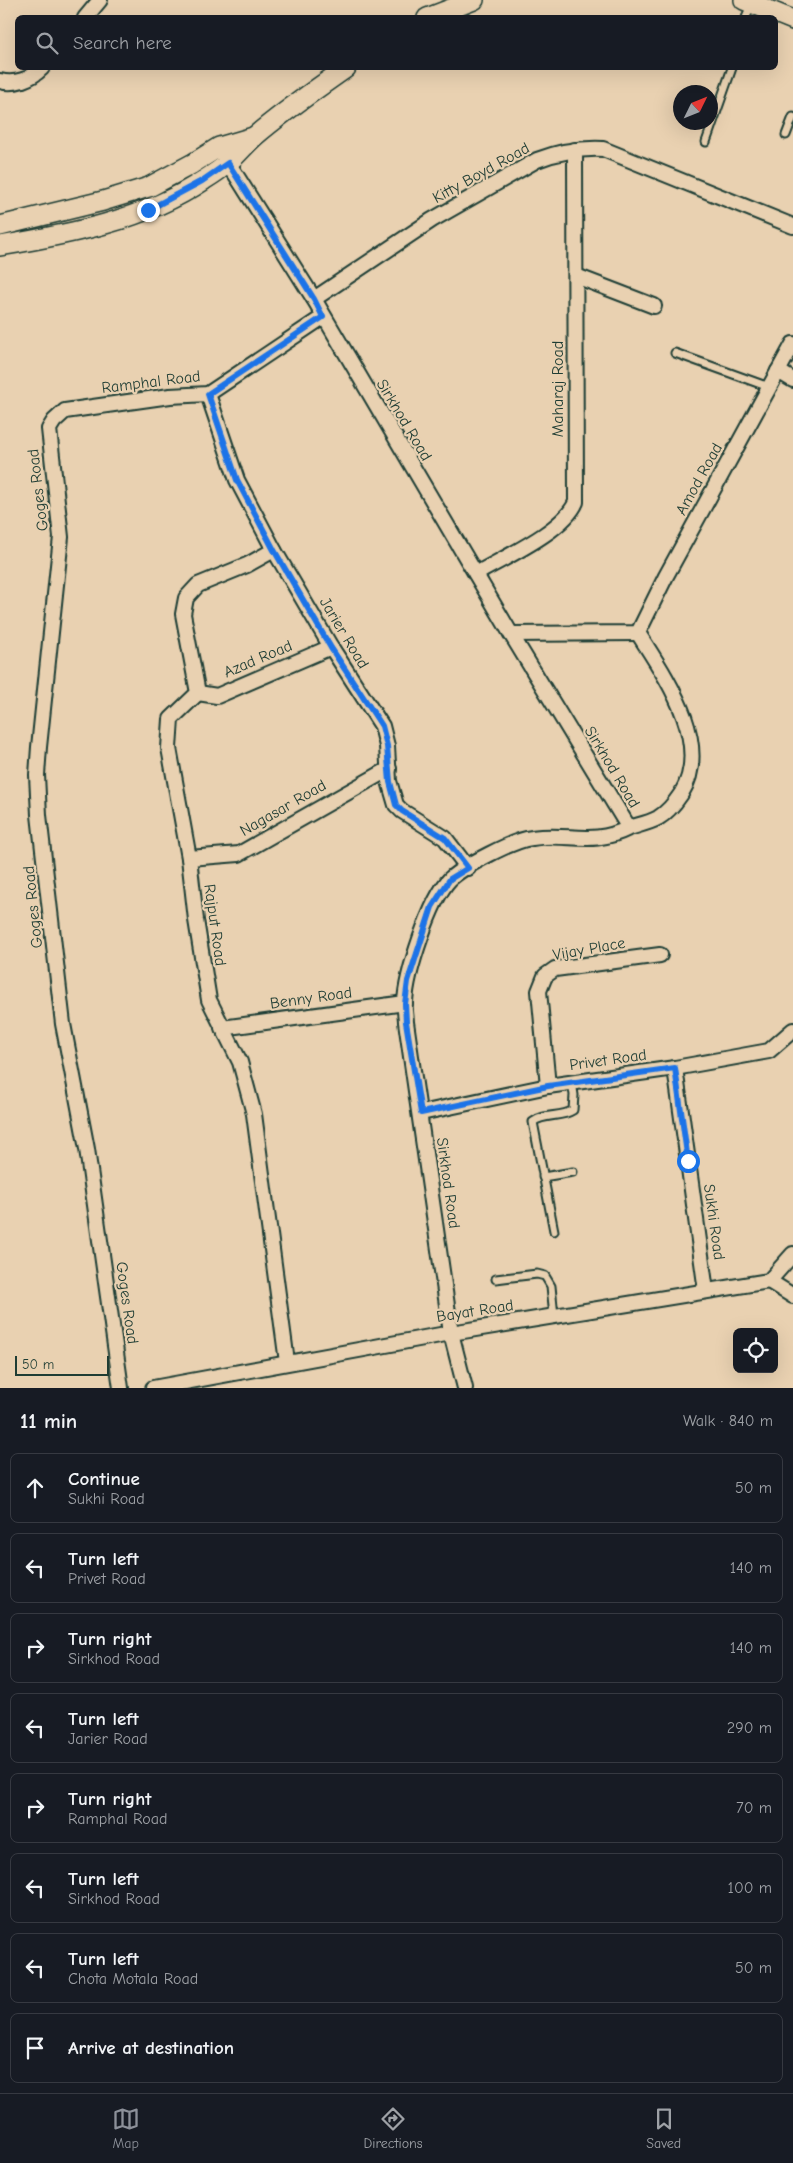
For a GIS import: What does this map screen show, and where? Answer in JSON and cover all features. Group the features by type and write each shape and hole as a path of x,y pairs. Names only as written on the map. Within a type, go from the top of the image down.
{"street":[{"path":"88,15 100,0"},
{"path":"435,15 474,0"},
{"path":"746,4 793,20"},
{"path":"0,81 17,82 28,78 39,70"},
{"path":"0,246 59,236 137,214 180,194 224,155 254,137 297,102 343,70"},
{"name":"Kitty Boyd Road","path":"314,299 432,220 488,187 537,160 553,154 575,150 603,149 793,226"},
{"name":"Maharaj Road","path":"476,574 557,525 572,512 576,502 575,150"},
{"path":"0,226 103,201 149,187 192,164 224,155"},
{"name":"Sirkhod Road","path":"224,155 314,299 511,634 629,828 616,835 594,839 533,838 515,841 450,879 432,907 408,981 405,1004 452,1332 465,1388"},
{"path":"576,276 654,306"},
{"name":"Ramphal Road","path":"54,421 65,411 170,396 208,394 323,317"},
{"name":"Amod Road","path":"638,633 666,576 793,344"},
{"path":"778,371 793,380"},
{"name":"Jarier Road","path":"208,394 237,480 274,550 331,648 382,726 387,746 391,790 396,805 402,811 445,838 468,868"},
{"name":"Goges Road","path":"54,421 51,425 49,436 61,537 39,747 37,774 39,815 63,1024 87,1150 121,1388"},
{"path":"198,692 183,614 186,598 198,585 248,565 274,550"},
{"path":"511,634 638,633 678,700 690,739 693,762 687,784 675,804 658,818 629,828"},
{"name":"Azad Road","path":"198,692 216,696 331,648"},
{"name":"Rajput Road","path":"198,692 175,713 169,727 169,748 189,858 196,920 209,1000 240,1062 254,1114 287,1362"},
{"name":"Nagasar Road","path":"189,858 238,854 389,769"},
{"name":"Vijay Place","path":"548,1086 539,992 545,976 555,969 660,955"},
{"name":"Benny Road","path":"222,1028 405,1004"},
{"name":"Privet Road","path":"421,1113 548,1086 675,1068 769,1051 793,1030"},
{"name":"Sukhi Road","path":"675,1068 706,1291"},
{"path":"793,1254 769,1281 793,1296"},
{"name":"Bayat Road","path":"153,1388 452,1332 769,1281"}],"lane":[{"path":"706,142 731,70"},
{"path":"786,135 793,117"},
{"path":"675,354 769,387"},
{"path":"554,1231 532,1122 537,1119 565,1114 573,1110 574,1095 572,1082"},
{"path":"543,1177 573,1172"},
{"path":"496,1279 537,1274 546,1276 552,1286 554,1316"}],"route":[{"path":"148,210 159,206 202,181 228,163 314,299 323,317 208,394 237,480 274,550 331,648 382,726 387,746 390,782 396,805 402,811 445,838 468,868 450,879 432,907 408,981 405,1004 406,1022 421,1113 548,1086 675,1068 688,1161"}]}
